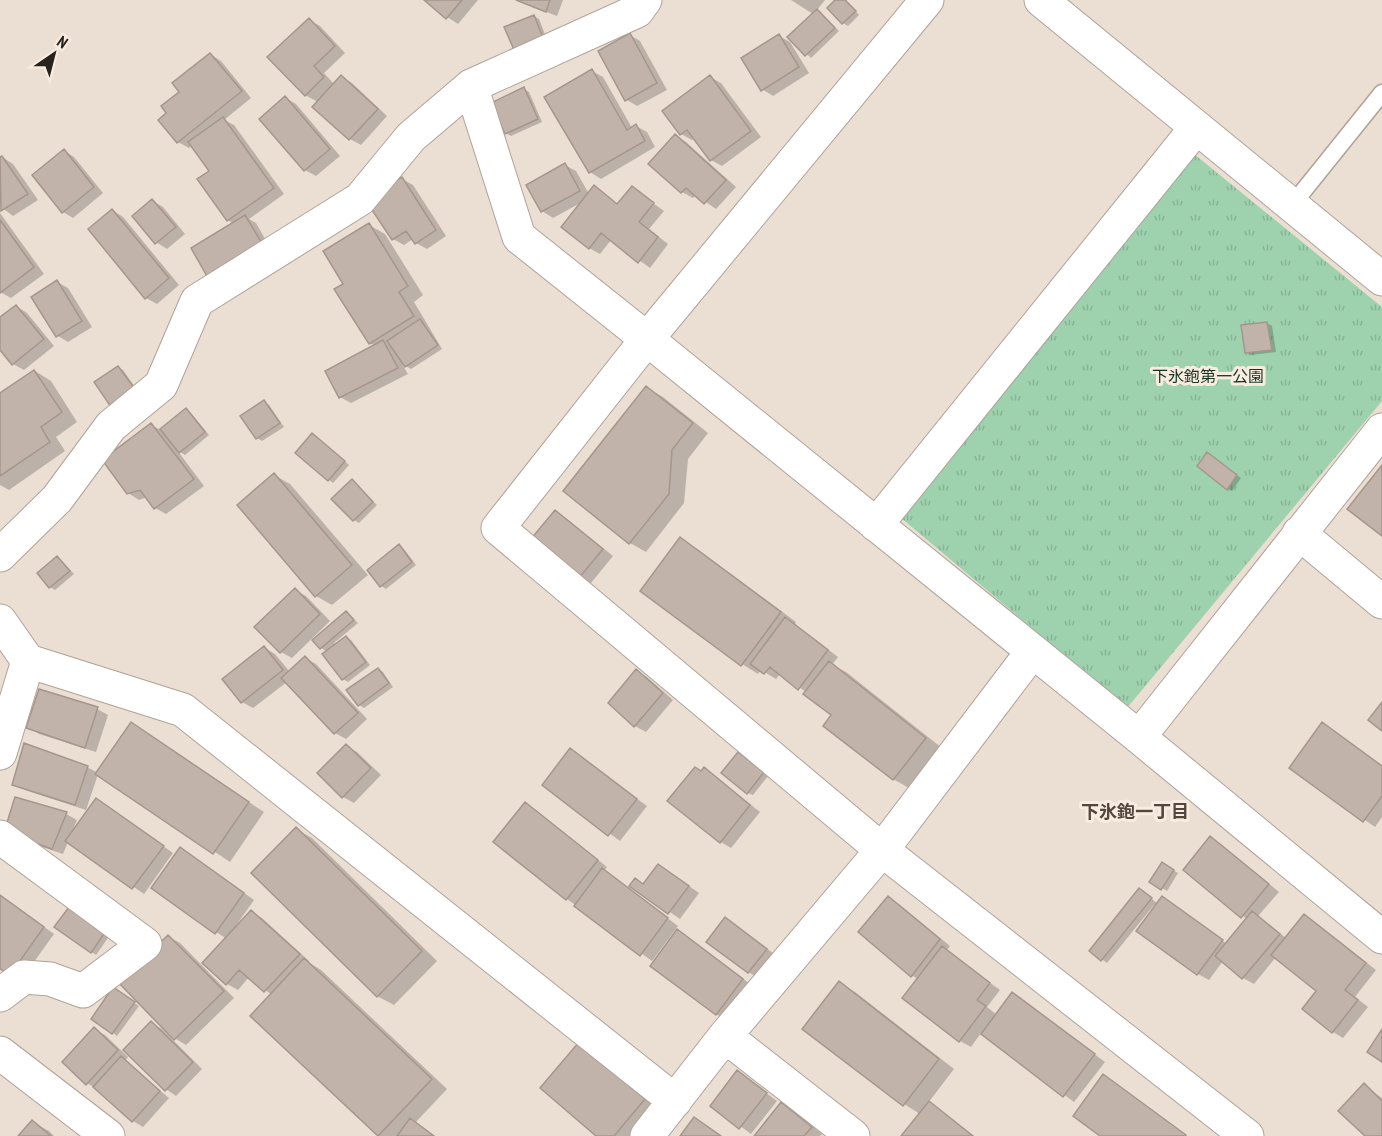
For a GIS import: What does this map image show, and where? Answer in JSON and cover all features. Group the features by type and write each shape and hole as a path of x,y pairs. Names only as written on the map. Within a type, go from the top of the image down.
{"street":[{"path":"0,555 57,499 111,426 161,385 197,301 360,199 411,137 471,86 637,11 645,0"},
{"path":"927,0 647,339 498,528 882,850 1247,1136"},
{"path":"1041,0 1382,279"},
{"path":"471,86 519,237 1139,737 1382,937"},
{"path":"876,525 1196,128"},
{"path":"1139,737 1382,430"},
{"path":"1299,533 1382,602"},
{"path":"0,621 28,661 183,710 675,1101"},
{"path":"647,1136 725,1036 882,850 1032,652"},
{"path":"0,753 28,661"},
{"path":"0,837 145,944 83,991 50,978 24,977 0,995"},
{"path":"725,1036 853,1136"},
{"path":"0,1053 108,1136"}],"lane":[{"path":"1292,205 1382,93"}],"green space":[{"name":"下氷鉋第一公園","path":"1194,154 1382,307 1382,401 1127,708 901,518"}],"building":[{"path":"424,0 462,0 446,19"},
{"path":"516,0 550,0 546,12"},
{"path":"835,0 845,0 856,11 842,24 827,8"},
{"path":"817,9 835,28 805,56 787,37"},
{"path":"534,15 544,40 515,52 504,27"},
{"path":"309,18 335,46 314,66 324,77 305,96 267,57"},
{"path":"630,33 657,83 625,101 598,51"},
{"path":"779,34 799,67 761,91 741,58"},
{"path":"210,53 242,91 177,143 158,120 166,113 161,106 179,92 172,83"},
{"path":"592,69 627,130 636,124 645,141 589,173 544,97"},
{"path":"341,75 378,109 349,140 312,107"},
{"path":"710,75 751,131 710,161 687,130 680,135 662,111"},
{"path":"524,87 538,119 505,134 491,103"},
{"path":"285,96 330,149 304,171 259,119"},
{"path":"223,117 274,188 227,221 197,179 209,171 188,142"},
{"path":"675,134 726,180 704,204 686,188 681,193 648,164"},
{"path":"64,149 94,187 62,213 32,175"},
{"path":"2,156 28,194 1,211 0,157"},
{"path":"565,163 580,191 541,212 526,185"},
{"path":"402,177 436,230 415,244 406,231 392,240 366,201"},
{"path":"594,185 617,204 632,186 654,203 639,222 658,237 638,263 601,233 589,249 561,227"},
{"path":"152,199 176,227 155,244 132,216"},
{"path":"112,209 169,278 145,299 88,229"},
{"path":"245,215 263,245 208,278 191,248"},
{"path":"0,220 34,267 0,293"},
{"path":"369,223 408,286 399,292 414,316 369,344 334,289 343,284 323,251"},
{"path":"57,280 82,321 56,337 31,297"},
{"path":"16,305 44,339 12,365 0,350 0,317"},
{"path":"420,319 438,345 405,367 387,341"},
{"path":"1267,322 1272,350 1245,353 1241,325"},
{"path":"383,340 398,368 339,398 325,371"},
{"path":"118,366 138,393 113,410 94,382"},
{"path":"34,370 62,412 41,427 50,442 0,476 0,393"},
{"path":"646,386 693,423 672,450 669,494 629,544 563,491"},
{"path":"264,400 280,423 256,439 240,416"},
{"path":"186,408 205,432 179,453 160,429"},
{"path":"151,423 194,479 154,509 140,490 127,494 102,460"},
{"path":"312,433 345,461 328,481 295,453"},
{"path":"1207,452 1237,475 1227,490 1197,466"},
{"path":"1382,465 1382,536 1347,509"},
{"path":"274,473 352,565 315,597 237,505"},
{"path":"352,479 373,502 353,521 331,499"},
{"path":"555,510 603,549 579,578 531,539"},
{"path":"680,537 781,612 741,666 640,591"},
{"path":"399,544 412,562 380,587 367,570"},
{"path":"57,556 70,571 49,588 37,573"},
{"path":"295,588 320,614 280,653 254,627"},
{"path":"346,611 354,620 320,649 312,640"},
{"path":"785,617 828,650 798,690 770,667 764,674 750,664"},
{"path":"346,636 366,662 342,680 322,654"},
{"path":"264,646 283,670 241,703 222,679"},
{"path":"305,656 358,713 334,734 281,678"},
{"path":"829,661 926,738 893,780 823,726 831,715 803,694"},
{"path":"378,668 389,683 358,706 346,690"},
{"path":"636,669 663,693 634,727 608,703"},
{"path":"39,689 98,707 85,748 26,728"},
{"path":"1382,702 1382,731 1368,720"},
{"path":"131,722 249,802 213,854 95,774"},
{"path":"1322,722 1382,766 1382,796 1363,822 1289,768"},
{"path":"24,743 88,766 75,805 12,785"},
{"path":"346,744 371,768 342,798 317,773"},
{"path":"570,748 637,799 608,836 542,785"},
{"path":"738,752 764,772 747,794 721,773"},
{"path":"695,767 701,771 704,767 750,805 720,843 667,801"},
{"path":"15,797 67,812 52,849 4,832"},
{"path":"96,798 164,846 132,889 65,841"},
{"path":"525,802 598,860 566,900 493,842"},
{"path":"296,827 422,951 377,997 251,873"},
{"path":"1210,836 1269,884 1241,918 1183,870"},
{"path":"180,847 244,893 215,934 151,888"},
{"path":"1162,862 1174,870 1161,890 1149,882"},
{"path":"658,864 689,886 668,914 629,886 635,878 643,884"},
{"path":"602,868 668,918 640,956 574,906"},
{"path":"1139,888 1152,898 1101,961 1089,951"},
{"path":"0,895 44,927 10,975 0,969"},
{"path":"888,896 940,939 911,977 858,932"},
{"path":"1162,896 1223,940 1197,975 1136,931"},
{"path":"72,903 108,928 91,953 54,927"},
{"path":"251,910 300,954 264,992 239,970 226,985 202,963"},
{"path":"1252,911 1280,934 1242,979 1215,956"},
{"path":"1304,914 1366,963 1345,990 1358,1000 1332,1033 1302,1009 1316,991 1271,955"},
{"path":"725,917 767,949 748,973 706,942"},
{"path":"677,929 743,979 716,1015 650,966"},
{"path":"168,935 224,991 174,1040 119,983"},
{"path":"942,946 990,983 977,1000 986,1006 959,1042 902,998"},
{"path":"304,958 432,1079 378,1136 250,1016"},
{"path":"839,981 939,1059 903,1106 802,1029"},
{"path":"113,987 135,1002 112,1034 91,1019"},
{"path":"1012,992 1095,1054 1063,1097 981,1034"},
{"path":"151,1021 193,1062 165,1091 123,1050"},
{"path":"94,1027 118,1050 86,1085 62,1062"},
{"path":"1382,1029 1382,1062 1367,1052"},
{"path":"579,1042 645,1099 614,1136 596,1136 540,1088"},
{"path":"121,1056 160,1091 132,1122 93,1087"},
{"path":"737,1070 767,1093 739,1129 710,1106"},
{"path":"1103,1074 1186,1135 1100,1136 1073,1116"},
{"path":"1364,1083 1382,1101 1382,1136 1365,1136 1338,1111"},
{"path":"929,1101 973,1136 901,1136"},
{"path":"781,1102 812,1127 804,1136 754,1136"},
{"path":"694,1117 721,1136 680,1136"},
{"path":"410,1118 434,1136 397,1136"},
{"path":"32,1120 51,1136 18,1136"}],"district":[{"name":"下氷鉋一丁目","path":"1135,812"}]}
